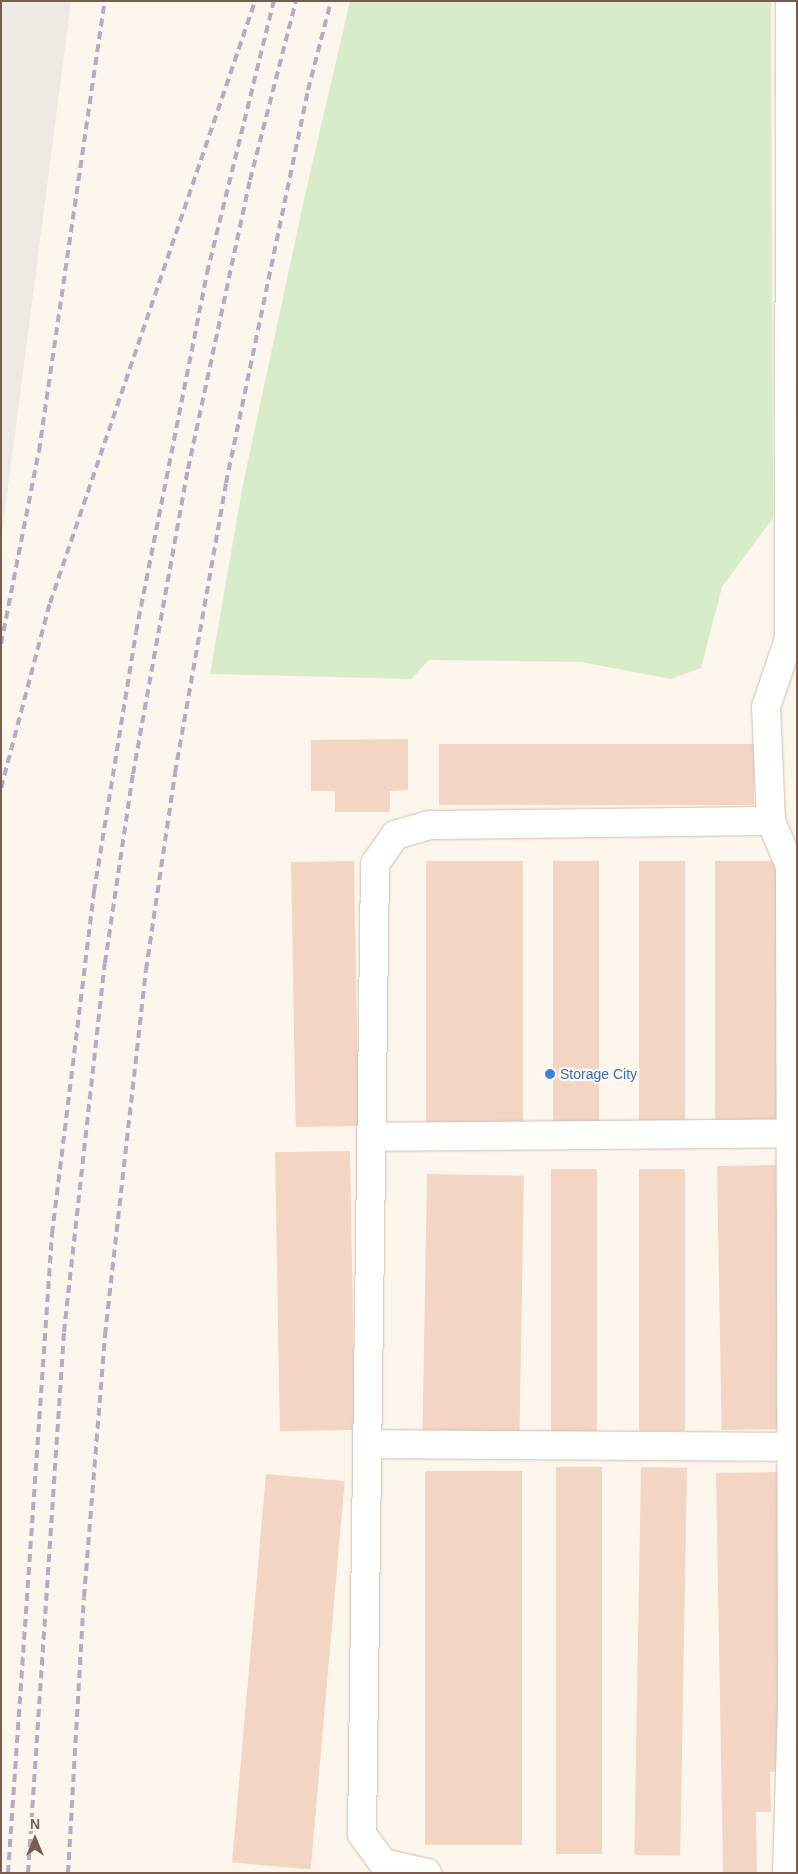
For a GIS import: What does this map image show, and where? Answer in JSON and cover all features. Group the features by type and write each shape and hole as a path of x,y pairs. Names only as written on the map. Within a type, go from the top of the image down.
{"lane":[{"path":"787,1873 792,1704 790,866 770,821 766,708 790,639 790,1"},
{"path":"427,1873 383,1864 362,1834 374,864 395,835 430,825 770,821"},
{"path":"371,1137 791,1133"},
{"path":"367,1444 791,1447"}],"shaded area":[{"path":"1,1 71,1 1,542"}],"green space":[{"path":"350,1 771,1 773,518 722,587 701,668 671,679 581,662 429,660 411,679 210,674 243,484 305,195"}],"building":[{"path":"408,739 408,790 390,791 390,812 335,812 335,791 311,791 311,740"},
{"path":"439,744 754,744 754,805 439,805"},
{"path":"354,861 359,1126 296,1127 291,862"},
{"path":"426,861 523,861 523,1126 426,1126"},
{"path":"553,861 599,861 599,1126 553,1126"},
{"path":"639,861 685,861 685,1126 639,1126"},
{"path":"715,861 778,861 778,1126 715,1126"},
{"path":"350,1151 355,1430 280,1431 275,1152"},
{"path":"780,1165 785,1429 722,1430 717,1166"},
{"path":"551,1169 597,1169 597,1431 551,1431"},
{"path":"639,1169 685,1169 685,1431 639,1431"},
{"path":"427,1174 524,1176 519,1443 422,1441"},
{"path":"556,1467 602,1467 602,1854 556,1854"},
{"path":"641,1467 687,1468 680,1856 634,1855"},
{"path":"425,1471 522,1471 522,1845 425,1845"},
{"path":"779,1472 783,1771 770,1772 771,1812 756,1812 757,1872 723,1872 716,1473"},
{"path":"266,1474 345,1481 311,1869 232,1863"}],"railway":[{"path":"1,644 39,451 105,1"},
{"path":"1,788 50,603 255,1"},
{"path":"8,1873 52,1234 94,892 136,632 207,273 274,1"},
{"path":"28,1873 64,1332 105,963 133,774 188,469 250,180 296,1"},
{"path":"68,1873 84,1597 105,1335 146,970 175,773 226,483 308,90 331,1"}],"place":[{"name":"Storage City","path":"550,1074"}]}
